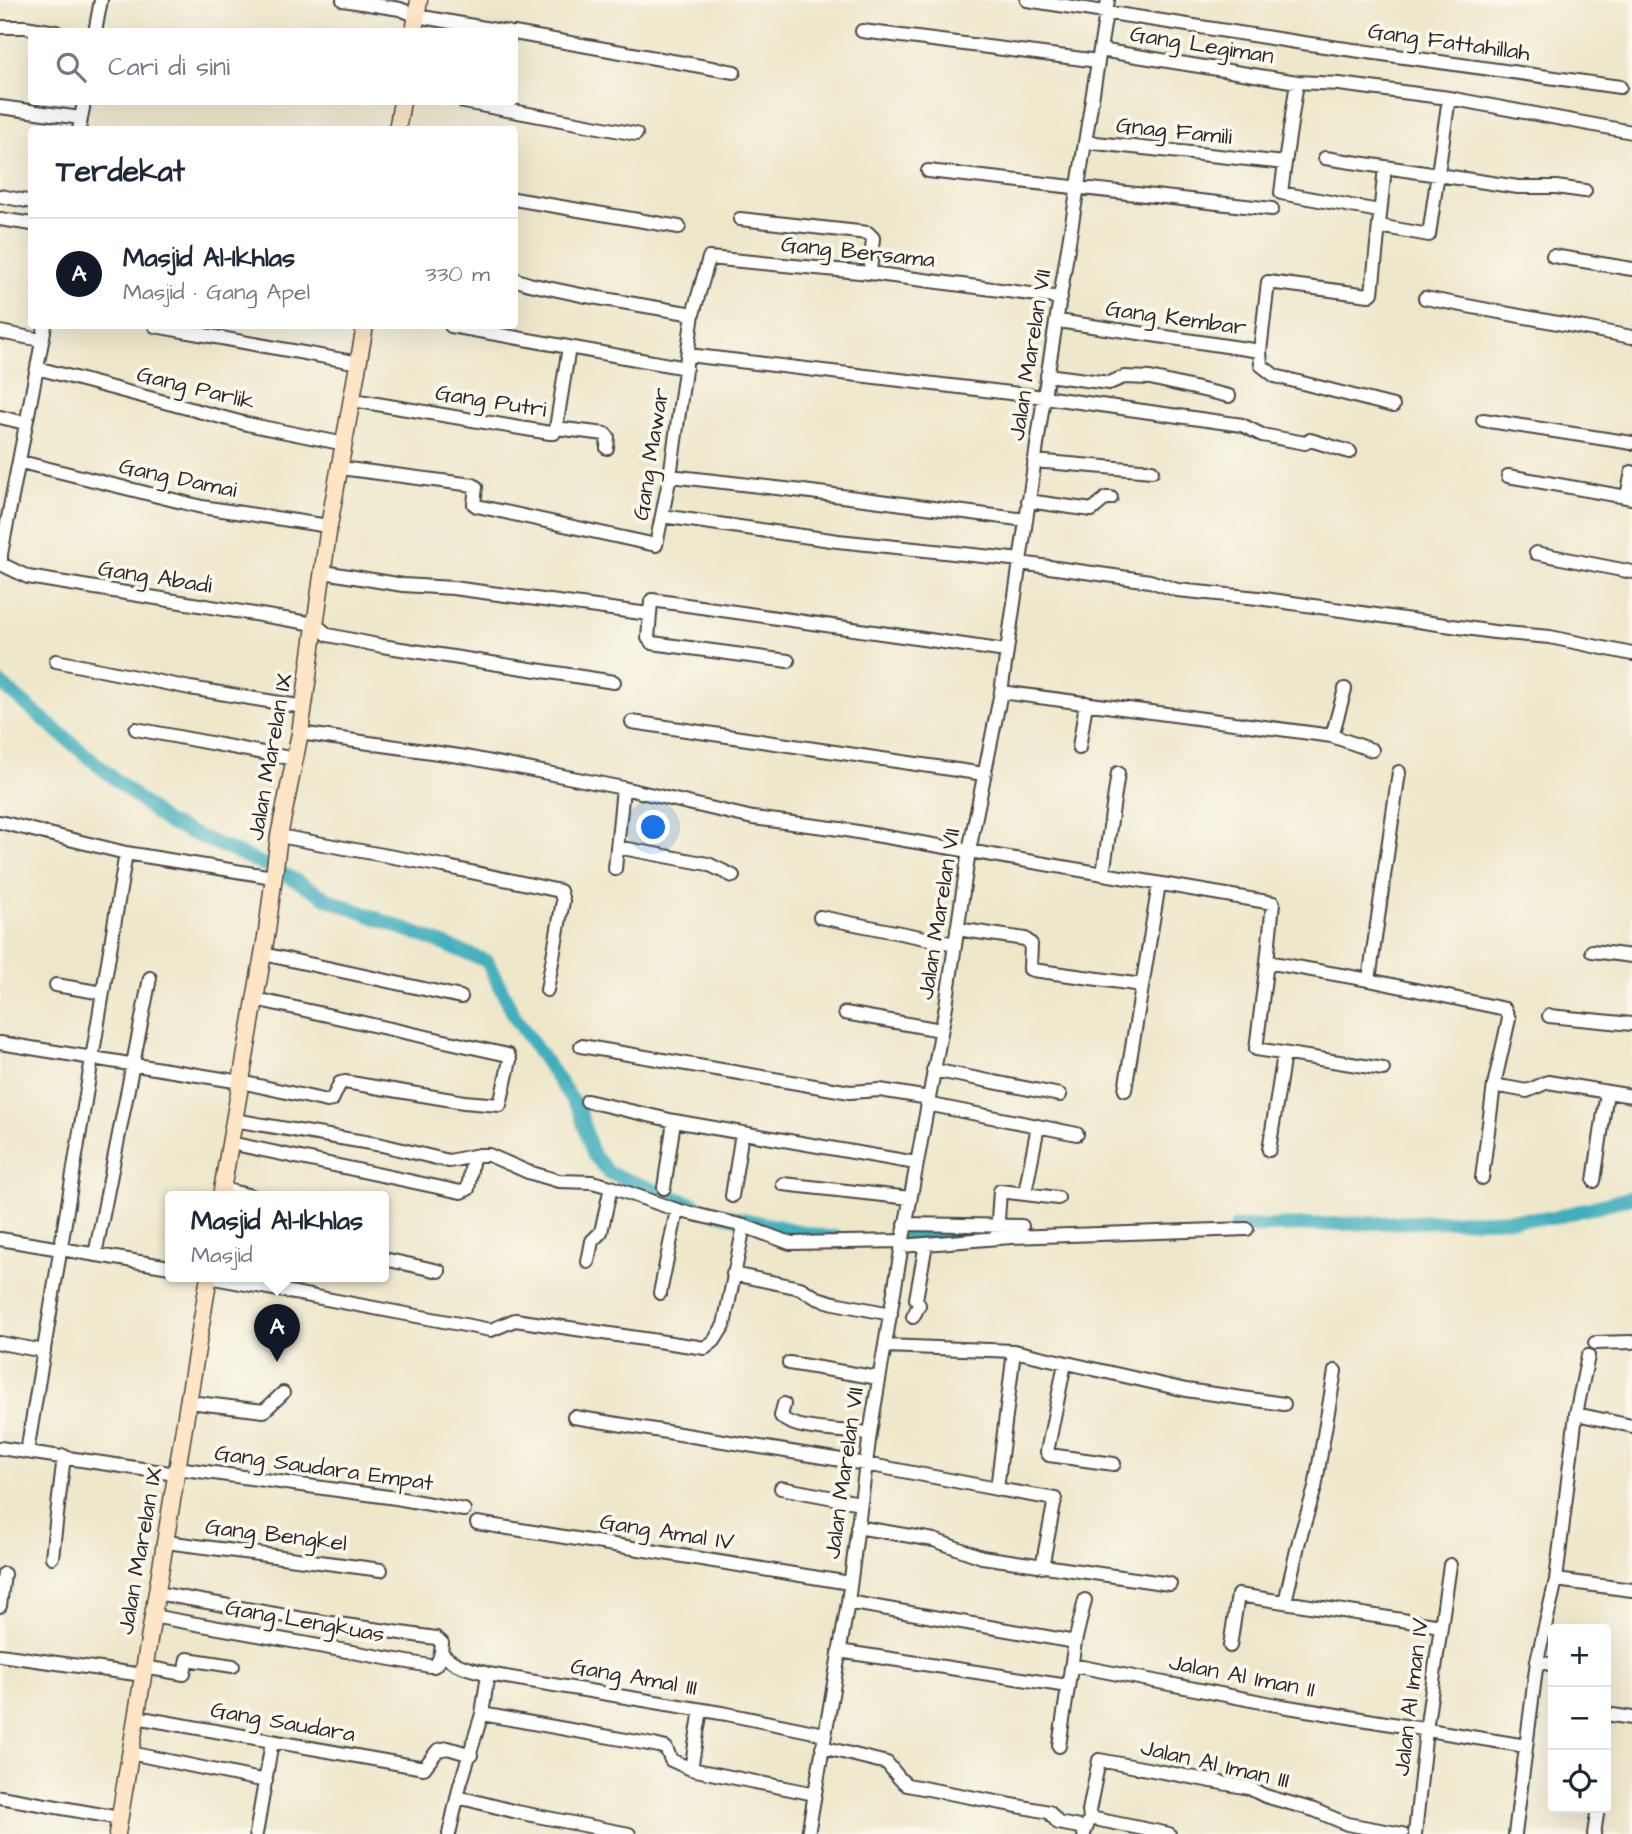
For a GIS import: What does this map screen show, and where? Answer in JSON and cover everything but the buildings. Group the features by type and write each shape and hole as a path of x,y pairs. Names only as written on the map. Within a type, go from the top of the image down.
{"main road":[{"path":"398,126 401,105"},
{"name":"Jalan Marelan IX","path":"222,1191 263,954 279,836 300,733 329,526 365,329"},
{"name":"Jalan Marelan IX","path":"118,1826 208,1282"}],"street":[{"path":"96,28 101,0"},
{"path":"343,0 400,9 417,16 484,28"},
{"name":"Gang Fattahillah","path":"1027,0 1107,6 1620,87"},
{"name":"Jalan Marelan VII","path":"808,1834 848,1602 870,1433 903,1235 941,1030 969,851 1001,692 1047,375 1058,321 1107,6"},
{"path":"0,27 30,28"},
{"name":"Gang Legiman","path":"862,31 1099,55 1297,82 1339,84 1449,98 1632,132"},
{"path":"518,34 734,72"},
{"path":"1297,82 1281,193 1379,211"},
{"path":"1379,226 1429,235 1449,98"},
{"path":"0,107 80,124 83,105"},
{"path":"480,105 636,134"},
{"name":"Gnag Famili","path":"1086,142 1286,163"},
{"path":"1325,158 1518,187 1556,187 1585,191"},
{"path":"1260,351 1268,282 1371,294 1385,167"},
{"path":"928,171 1272,209"},
{"path":"0,196 28,201"},
{"path":"518,201 678,228"},
{"path":"0,219 28,223"},
{"path":"740,219 868,233 873,238 870,273"},
{"path":"1553,256 1632,269"},
{"name":"Gang Bersama","path":"693,314 706,263 710,257 870,273 1061,298"},
{"path":"518,280 693,314"},
{"path":"1425,298 1632,337"},
{"name":"Gang Mawar","path":"340,468 473,485 476,487 474,503 479,507 656,545 670,477 693,314"},
{"name":"Gang Kembar","path":"1058,321 1260,351 1261,365 1275,376 1394,406"},
{"path":"1,554 44,329"},
{"path":"172,329 359,363"},
{"name":"Gang Mawar","path":"468,329 685,369"},
{"path":"0,332 41,340"},
{"path":"556,428 569,347"},
{"path":"688,355 1044,397 1242,425 1262,435 1305,443 1310,440 1349,452"},
{"name":"Gang Parlik","path":"37,368 234,421 345,444"},
{"path":"1047,375 1109,383 1124,377 1150,378 1229,396"},
{"name":"Gang Putri","path":"353,400 550,433 554,433 556,428 605,434 608,437 607,447"},
{"path":"0,417 25,423"},
{"path":"1483,420 1632,443"},
{"path":"1034,461 1152,471"},
{"name":"Gang Damai","path":"20,463 202,507 329,526"},
{"path":"1508,476 1630,497 1632,472"},
{"path":"670,477 1026,520"},
{"path":"1028,501 1092,510 1106,498 1111,498"},
{"path":"662,516 838,541 1020,562 1150,581 1177,590 1258,598 1494,632 1550,637 1632,654"},
{"path":"1536,552 1632,572"},
{"name":"Gang Abadi","path":"1,554 1,564 28,578 315,624"},
{"path":"324,572 403,585 453,588 649,614"},
{"path":"788,661 652,643 648,638 652,600 1006,651"},
{"path":"315,624 328,635 382,646 614,682"},
{"path":"56,661 190,688 304,707"},
{"path":"1332,736 1345,689"},
{"path":"1001,692 1332,736 1372,750"},
{"path":"1079,748 1086,703"},
{"path":"632,722 984,774"},
{"path":"136,729 295,759"},
{"path":"300,733 417,748 623,788 753,818 840,829 1273,903 1256,1049 1382,1069"},
{"path":"1369,980 1399,772"},
{"path":"1103,874 1118,773"},
{"path":"615,869 623,788"},
{"path":"0,822 127,853 274,875"},
{"path":"279,836 560,891 563,901 547,990"},
{"path":"617,846 708,864 733,876"},
{"path":"27,1452 127,853"},
{"path":"1125,1090 1158,884"},
{"path":"820,917 955,944"},
{"path":"957,929 1026,939 1031,944 1030,969 1033,970 1142,985"},
{"path":"1592,951 1632,956"},
{"path":"263,954 461,997"},
{"path":"1266,962 1369,980 1505,1009 1508,1018 1494,1085 1482,1178"},
{"path":"95,1255 150,978"},
{"path":"56,985 103,993"},
{"path":"0,1043 242,1082 327,1101 332,1100 340,1083 345,1082 497,1106 500,1103 510,1060 508,1055 255,999"},
{"path":"845,1013 941,1030"},
{"path":"1549,1016 1632,1024"},
{"path":"580,1046 850,1091 880,1090 1077,1134"},
{"path":"1269,1150 1284,1054"},
{"path":"933,1070 1060,1095"},
{"path":"1494,1085 1527,1091 1548,1082 1632,1096"},
{"path":"1594,1181 1607,1092"},
{"path":"587,1101 674,1121 916,1163"},
{"path":"234,1120 382,1145 449,1161 489,1155 528,1172 559,1181 592,1182 611,1187 677,1210 744,1226 790,1243 903,1235 1247,1228"},
{"path":"664,1188 674,1121"},
{"path":"1025,1193 1038,1126"},
{"path":"732,1196 742,1133"},
{"path":"230,1143 461,1192 468,1189 473,1156"},
{"path":"783,1184 911,1198"},
{"path":"588,1262 592,1241 601,1232 611,1187"},
{"path":"997,1232 1000,1191 1058,1198"},
{"path":"660,1293 677,1210"},
{"path":"236,1282 491,1330 515,1320 705,1348 724,1325 744,1226"},
{"path":"903,1235 926,1244 1022,1226"},
{"path":"0,1239 165,1266"},
{"path":"913,1317 919,1305 916,1299 926,1244"},
{"path":"389,1259 439,1271"},
{"path":"733,1275 800,1288 817,1298 891,1314"},
{"path":"1595,1343 1632,1342"},
{"path":"0,1343 44,1351"},
{"path":"885,1346 1014,1351 1186,1390 1284,1404"},
{"path":"997,1489 1014,1351"},
{"path":"1515,1834 1537,1661 1556,1580 1576,1414 1588,1356"},
{"path":"789,1363 879,1378"},
{"path":"1065,1363 1047,1452 1049,1455 1114,1464"},
{"path":"1285,1602 1315,1488 1335,1371"},
{"path":"189,1402 264,1411 283,1393"},
{"path":"783,1404 781,1416 785,1422 797,1426 870,1433"},
{"path":"1576,1414 1632,1426"},
{"path":"575,1417 866,1464 1055,1499 1042,1567"},
{"name":"Gang Saudara Empat","path":"0,1448 396,1498 464,1510"},
{"path":"52,1557 64,1456"},
{"path":"781,1488 860,1503"},
{"name":"Gang Amal IV","path":"477,1523 850,1583"},
{"path":"857,1527 934,1540 982,1557 1170,1584"},
{"name":"Gang Bengkel","path":"166,1542 381,1570"},
{"name":"Jalan Al Iman IV","path":"1415,1834 1426,1730 1450,1565"},
{"path":"0,1606 4,1574"},
{"path":"1556,1580 1632,1590"},
{"name":"Gang Amal III","path":"156,1593 303,1619 436,1638 442,1643 441,1652 446,1658 458,1665 488,1674 701,1710 823,1740 887,1762 900,1780 907,1784 1049,1812 1058,1823 1169,1834"},
{"path":"1230,1646 1238,1595 1441,1626"},
{"path":"1059,1746 1085,1600"},
{"path":"848,1602 1076,1642"},
{"name":"Gang Lengkuas","path":"152,1616 430,1666 439,1662 441,1652"},
{"path":"839,1651 1068,1686"},
{"path":"0,1655 184,1674 187,1659 233,1666"},
{"path":"1537,1661 1548,1664"},
{"name":"Jalan Al Iman II","path":"1072,1665 1282,1706 1526,1746"},
{"path":"449,1834 481,1714 488,1674"},
{"path":"691,1769 701,1710"},
{"path":"481,1714 664,1748 668,1750 671,1760 691,1769 815,1794"},
{"path":"1611,1715 1632,1718"},
{"name":"Gang Saudara","path":"136,1717 424,1768 438,1750 447,1748 471,1755"},
{"path":"256,1834 272,1742"},
{"path":"130,1753 266,1781"},
{"name":"Jalan Al Iman III","path":"1086,1827 1099,1760 1249,1788 1355,1830 1402,1834"},
{"path":"0,1797 118,1826"},
{"path":"458,1797 517,1812 629,1834"},
{"path":"1594,1834 1597,1813"}],"waterway":[{"path":"0,683 166,822 277,870 332,901 487,961 516,1019 579,1110 593,1154 609,1173 719,1214 826,1237 837,1237"},
{"path":"1236,1227 1553,1218 1632,1197"},
{"path":"893,1236 998,1233"}],"place":[{"name":"Masjid Al-Ikhlas","path":"277,1362"}]}
